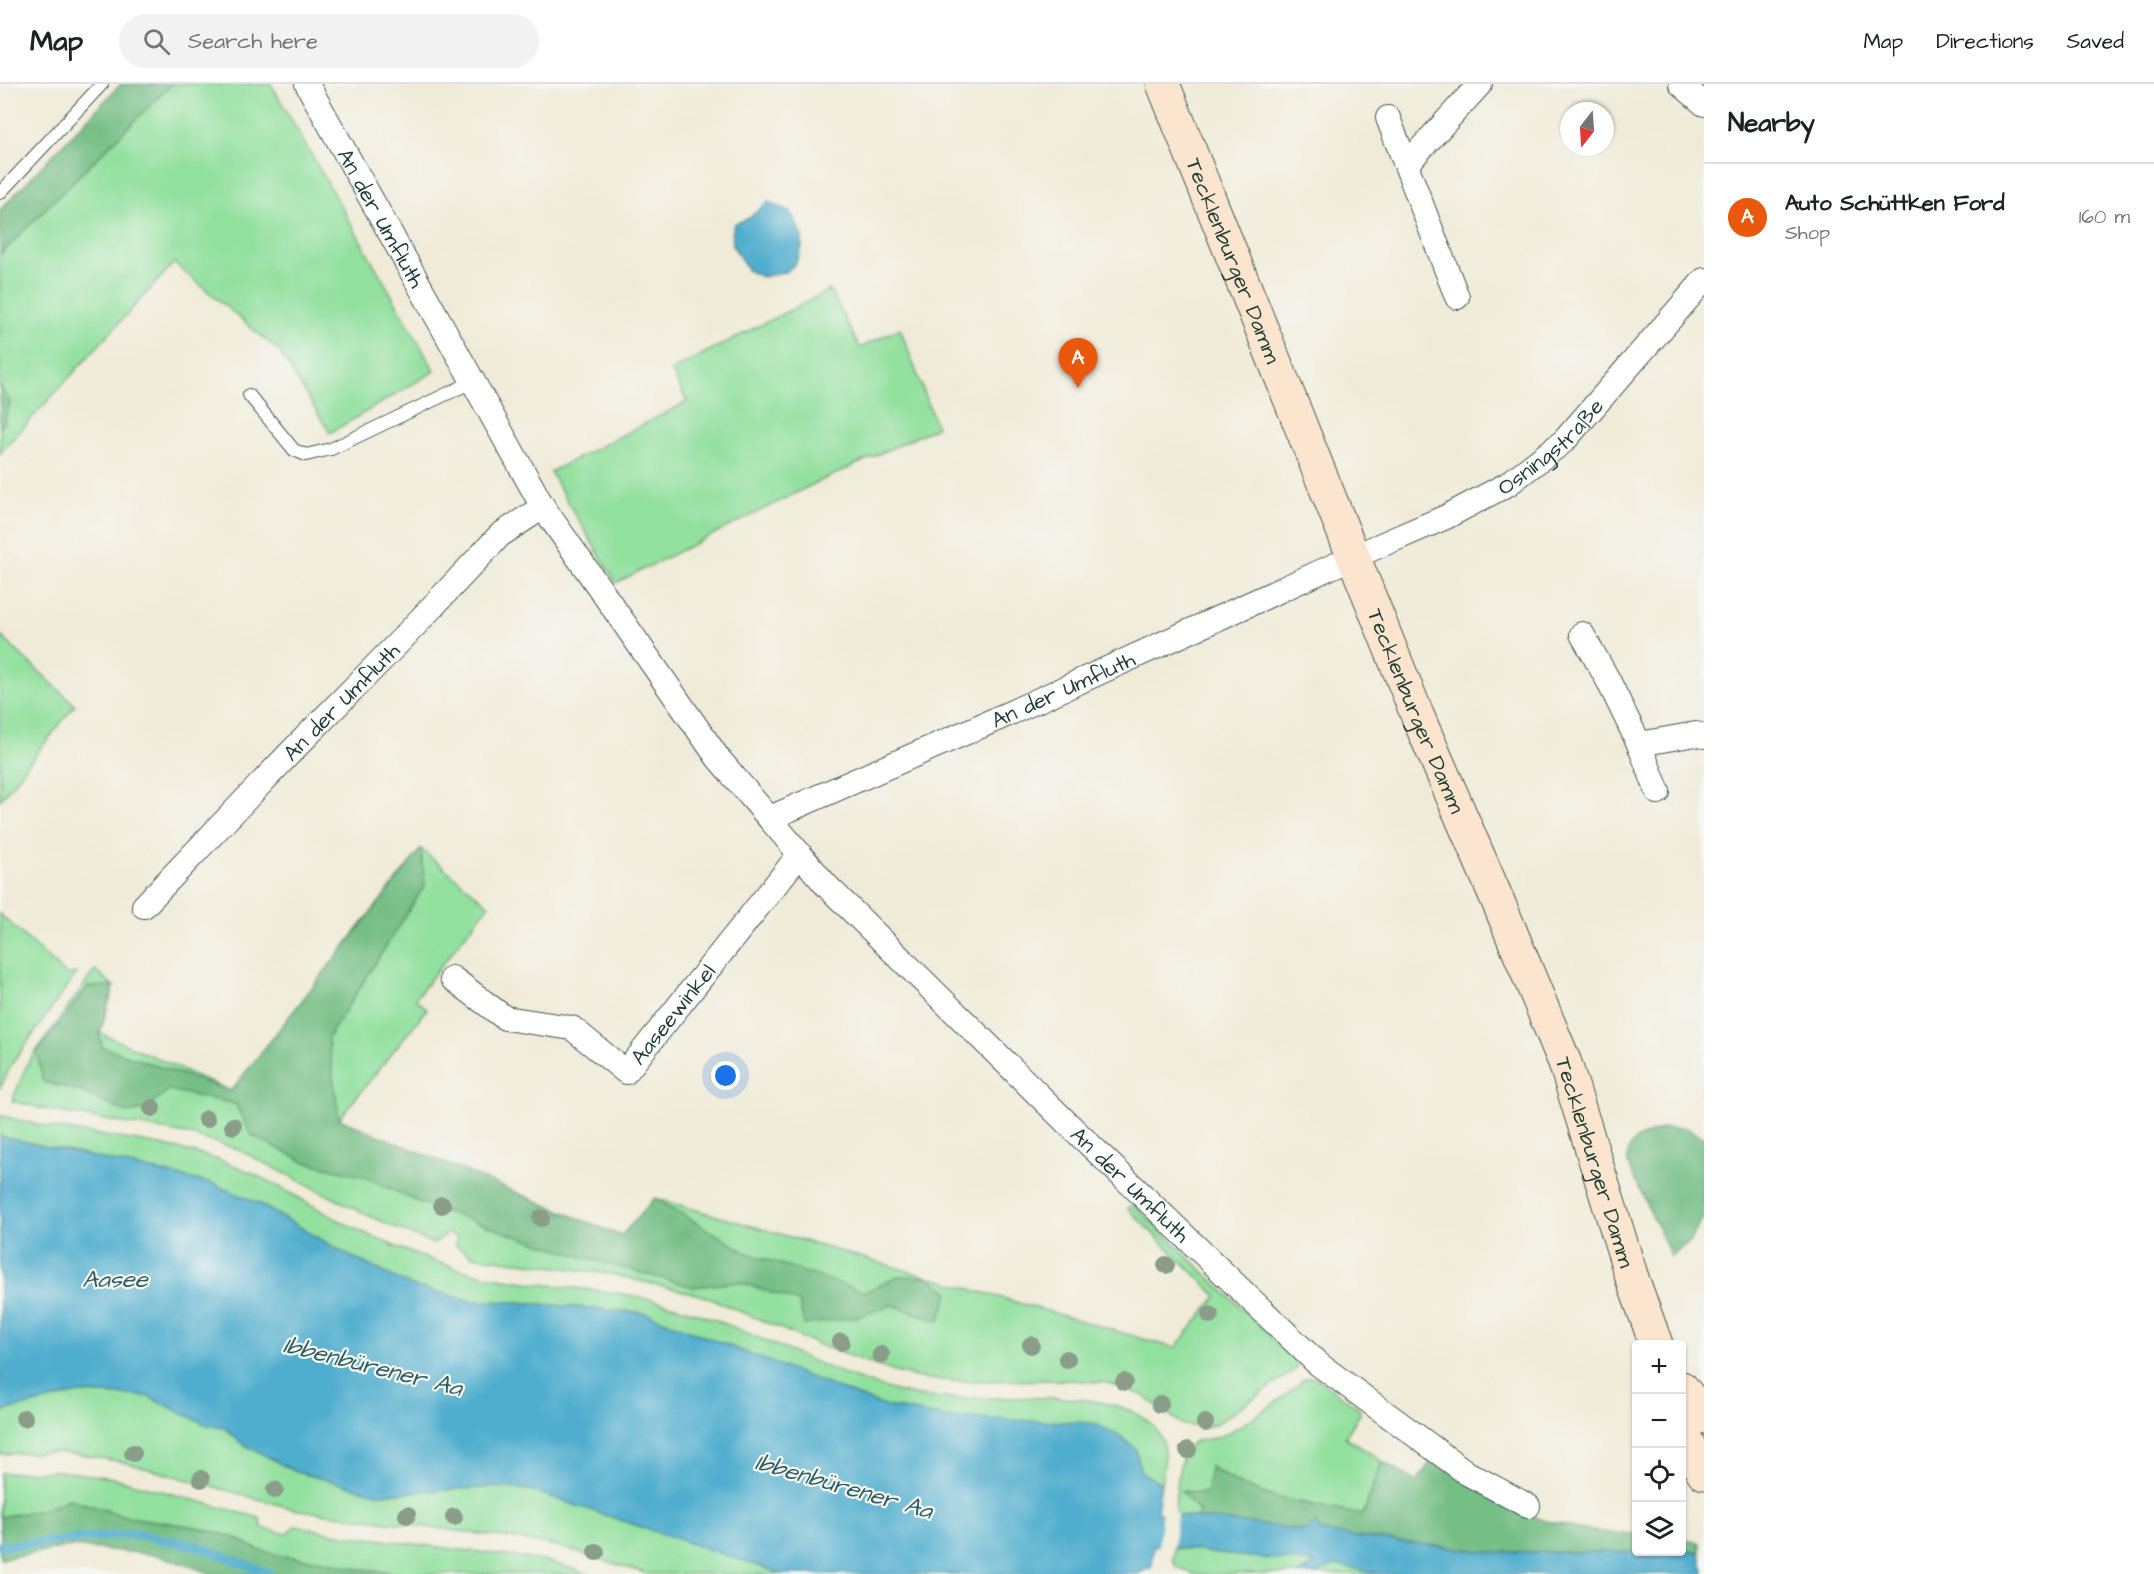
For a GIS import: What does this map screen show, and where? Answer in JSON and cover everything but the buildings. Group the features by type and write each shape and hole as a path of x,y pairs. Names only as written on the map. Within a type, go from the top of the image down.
{"main road":[{"name":"Tecklenburger Damm","path":"1163,84 1418,717 1565,1063 1631,1275 1655,1340"},
{"path":"1694,1412 1695,1460 1704,1473"}],"street":[{"name":"An der Umfluth","path":"307,84 543,507 718,758 826,885 938,997 1317,1363 1467,1473 1528,1506"},
{"path":"1407,164 1480,84"},
{"path":"1681,84 1704,104"},
{"path":"1388,118 1457,297"},
{"name":"Osningstraße","path":"1353,557 1446,517 1508,484 1564,441 1704,280"},
{"name":"An der Umfluth","path":"144,906 500,535 543,507"},
{"name":"An der Umfluth","path":"770,818 999,718 1353,557"},
{"path":"1582,634 1608,680 1639,744 1658,792"},
{"path":"1639,744 1696,734 1704,736"},
{"name":"Aaseewinkel","path":"452,978 505,1018 572,1028 626,1072 800,854"}],"lane":[{"path":"0,193 102,84"},
{"path":"249,395 294,450 306,455 331,449 474,381"}],"green space":[{"path":"121,84 172,84 0,254 0,210"},
{"path":"169,84 271,84 435,371 330,433 279,351 174,263 0,453 0,255"},
{"path":"830,290 860,348 900,328 937,427 812,485 616,583 550,472 687,402 671,370"},
{"path":"0,386 10,403 4,423 0,428"},
{"path":"0,635 75,705 0,800"},
{"path":"421,849 489,905 415,999 427,1009 339,1119 621,1236 655,1198 1175,1348 1217,1296 1128,1209 1131,1206 1136,1207 1297,1361 1296,1369 1216,1424 1204,1427 1183,1425 1142,1395 1108,1383 1069,1380 925,1379 895,1372 822,1346 704,1296 610,1274 472,1256 455,1245 457,1237 448,1233 433,1244 367,1215 237,1149 187,1134 53,1111 12,1101 27,1064 95,970 114,986 100,1033 231,1091"},
{"path":"421,849 425,885 328,1038 339,1119 621,1236 655,1198 747,1253 865,1292 898,1276 929,1277 949,1292 939,1321 892,1305 857,1317 804,1325 799,1302 739,1282 694,1287 586,1258 416,1201 363,1176 305,1162 251,1135 235,1104 169,1090 145,1110 127,1113 80,1091 43,1082 37,1052 88,987 114,986 99,1033 102,1047 231,1091"},
{"path":"0,914 67,975 77,973 11,1065 0,1089"},
{"path":"0,1115 28,1123 144,1142 202,1155 258,1176 353,1228 430,1260 488,1276 622,1294 675,1306 734,1327 849,1376 908,1394 967,1398 1075,1399 1108,1404 1135,1413 1155,1428 1164,1447 1164,1469 1161,1483 1140,1472 1136,1449 1117,1434 943,1417 881,1405 645,1313 517,1302 472,1301 412,1286 346,1254 258,1203 214,1184 0,1136"},
{"path":"1663,1128 1686,1128 1704,1138 1704,1216 1690,1241 1671,1256 1628,1164 1629,1149 1632,1144 1642,1136"},
{"path":"1315,1377 1360,1409 1360,1414 1345,1437 1382,1461 1363,1515 1273,1497 1242,1485 1210,1468 1207,1494 1182,1491 1200,1513 1193,1519 1176,1516 1176,1493 1180,1467 1184,1453 1193,1442 1230,1432 1276,1402 1304,1379"},
{"path":"79,1393 147,1396 205,1424 226,1429 241,1443 380,1494 493,1487 530,1490 783,1574 648,1574 556,1546 518,1539 298,1510 127,1463 85,1455 53,1452 0,1454 0,1412"},
{"path":"1432,1459 1527,1516 1579,1529 1632,1534 1632,1552 1491,1552 1193,1519 1200,1513 1181,1491 1207,1493 1210,1467 1241,1485 1273,1497 1363,1515 1382,1461 1417,1482"},
{"path":"59,1471 114,1478 260,1518 262,1528 287,1534 295,1526 343,1535 526,1558 550,1562 589,1574 401,1574 354,1568 324,1561 282,1556 258,1550 234,1537 196,1527 128,1517 69,1499 47,1509 0,1517 0,1473"},
{"path":"69,1499 128,1517 196,1527 234,1537 258,1550 282,1556 401,1574 213,1574 157,1555 72,1546 0,1559 0,1517 47,1509"},
{"path":"1686,1539 1700,1544 1700,1552 1686,1552"},
{"path":"1174,1548 1317,1562 1299,1574 1193,1574 1175,1566"},
{"path":"1334,1565 1382,1574 1316,1574"}],"water":[{"path":"768,202 790,211 802,236 802,247 795,264 786,272 762,277 748,271 733,246 732,235 734,224 749,218"},
{"name":"Aasee","path":"0,1136 214,1184 258,1203 346,1254 412,1286 472,1301 517,1302 645,1313 881,1405 944,1417 1093,1423 1117,1434 1136,1449 1141,1472 1161,1483 1157,1513 1306,1530 1316,1523 1320,1531 1355,1537 1491,1552 1632,1552 1632,1556 1686,1556 1686,1552 1700,1552 1704,1574 1382,1574 1334,1565 1316,1574 1299,1574 1316,1563 1154,1546 1152,1567 1137,1574 783,1574 530,1490 493,1487 380,1494 296,1472 241,1443 226,1429 205,1424 147,1396 79,1393 0,1412"}],"pier":[{"path":"1162,1511 1177,1513 1173,1551 1158,1549"}],"waterway":[{"path":"0,1546 133,1534 195,1545 270,1574"}],"place":[{"name":"Auto Schüttken Ford","path":"1078,388"}],"water label":[{"name":"Ibbenbürener Aa","path":"373,1366"},
{"name":"Ibbenbürener Aa","path":"844,1486"}]}
